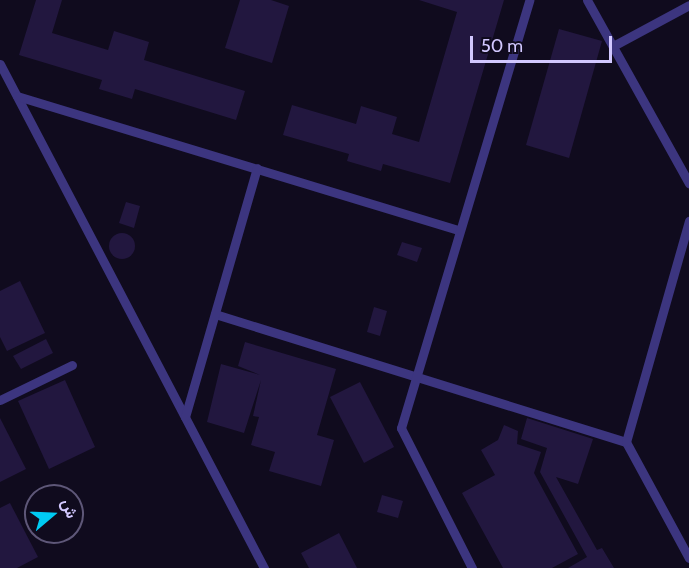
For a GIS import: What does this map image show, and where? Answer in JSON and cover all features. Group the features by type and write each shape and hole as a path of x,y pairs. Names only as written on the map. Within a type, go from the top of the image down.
{"lane":[{"path":"472,568 401,428 458,230 529,0"},
{"path":"587,0 689,183"},
{"path":"613,46 689,4"},
{"path":"0,64 264,568"},
{"path":"17,96 458,230"},
{"path":"185,417 257,168"},
{"path":"626,442 689,221"},
{"path":"215,314 626,442 689,558"},
{"path":"0,400 72,365"}],"building":[{"path":"36,0 62,0 52,33 108,50 114,31 149,42 144,60 245,91 236,120 135,89 132,99 99,89 102,80 19,55"},
{"path":"240,0 271,0 289,6 272,63 225,48"},
{"path":"419,0 504,0 450,183 383,164 381,171 347,161 349,154 283,135 292,105 356,124 361,106 397,117 392,134 419,142 457,12"},
{"path":"559,29 602,41 569,158 526,145"},
{"path":"126,202 140,206 134,228 119,223"},
{"path":"122,233 131,237 135,246 131,255 122,259 113,255 109,246 113,237"},
{"path":"402,242 422,248 417,262 397,255"},
{"path":"20,281 45,333 7,351 0,337 0,291"},
{"path":"374,307 387,311 380,336 367,332"},
{"path":"46,339 53,353 21,369 13,356"},
{"path":"245,342 336,369 317,435 334,440 321,486 269,471 275,452 251,445 259,417 253,416 261,380 244,433 207,422 221,364 260,375 238,366"},
{"path":"65,380 95,447 49,469 18,401"},
{"path":"360,382 394,447 364,463 330,397"},
{"path":"0,418 26,469 0,482"},
{"path":"527,418 593,439 578,484 556,477 597,550 602,548 614,568 568,568 587,557 540,472 547,448 521,439"},
{"path":"504,425 518,431 517,444 541,452 534,473 578,554 552,568 503,568 462,493 495,475 481,450 498,440"},
{"path":"382,495 403,501 398,518 377,512"},
{"path":"10,503 24,530 24,544 31,544 38,557 17,568 0,568 0,508"},
{"path":"339,533 357,568 309,568 301,553"}]}
